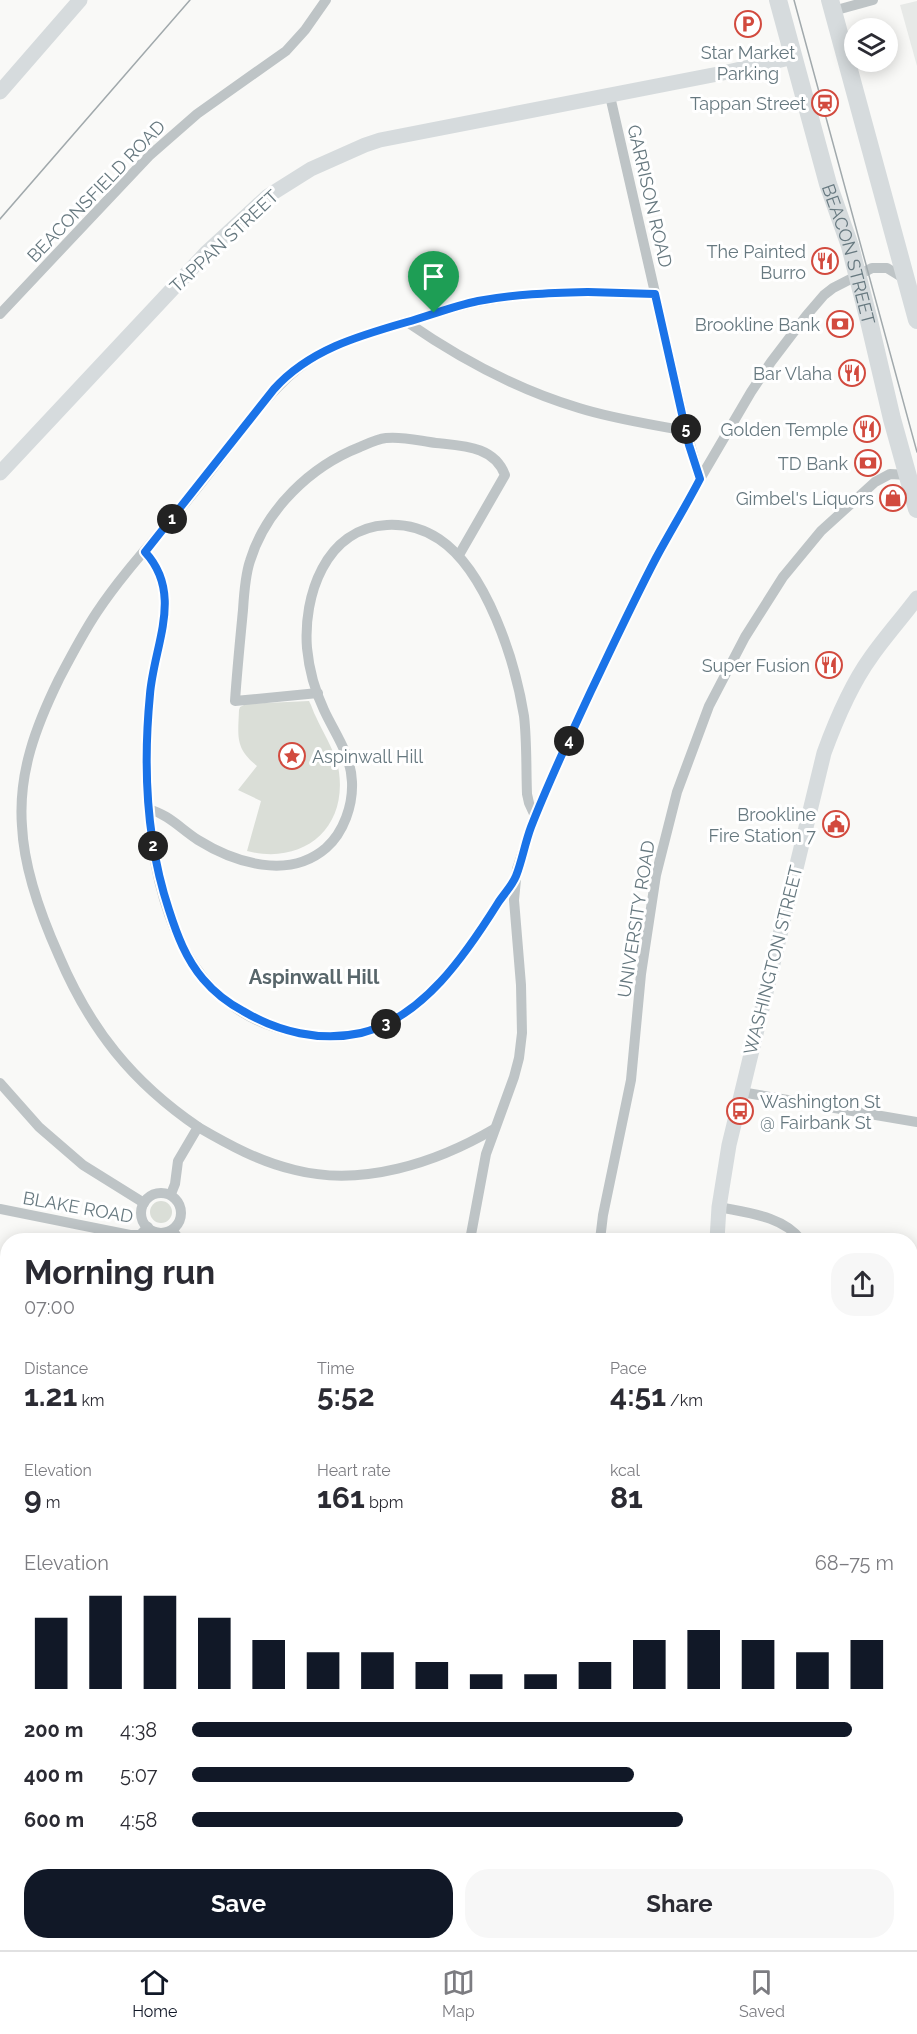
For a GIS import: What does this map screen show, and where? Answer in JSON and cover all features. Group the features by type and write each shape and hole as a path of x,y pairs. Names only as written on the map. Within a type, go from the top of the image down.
{"main road":[{"name":"BEACON STREET","path":"778,0 828,184 857,275 917,509"},
{"path":"831,6 917,320"}],"street":[{"path":"0,92 80,0"},
{"name":"BEACONSFIELD ROAD","path":"0,314 149,156 203,109 286,51 305,30 326,0"},
{"path":"831,6 873,0"},
{"name":"TAPPAN STREET","path":"0,473 207,252 267,196 289,181 332,159 380,140 610,96 794,57"},
{"name":"GARRISON ROAD","path":"610,96 686,431 700,479"},
{"path":"471,1233 482,1170 494,1129 516,1070 522,1033 521,985 514,906 516,876 521,855 536,816 621,627 657,555 700,479 771,362 806,316 824,295 872,268 882,267 892,270 906,279"},
{"path":"494,1129 465,1144 417,1163 384,1171 348,1175 303,1172 278,1165 244,1152 198,1127 142,1083 109,1046 68,977 48,930 29,868 22,831 21,806 24,771 31,744 48,702 97,611 268,396 288,375 305,362 332,347 369,333 460,305 492,299 581,292 655,294"},
{"path":"407,322 461,356 547,397 602,414 686,431"},
{"path":"318,693 235,701 249,562 261,532 294,490 337,457 371,442 388,438 435,442 482,451 498,462 505,476 459,555"},
{"name":"UNIVERSITY ROAD","path":"601,1233 631,1080 641,974 656,875 677,792 709,706 745,637 783,577 821,531 875,482 890,474 908,474"},
{"path":"148,809 162,813 213,848 251,863 270,866 304,861 318,854 330,844 341,829 348,811 352,788 348,757 318,693 308,656 308,607 311,594 326,560 339,546 367,528 401,525 429,533 459,555 482,591 509,656 524,717 527,794 536,816"},
{"path":"145,552 152,560 161,579 166,601 150,693 147,755 148,809 153,848 162,888 180,940 193,966 209,985 231,1004 268,1024 300,1034 333,1036 362,1033 385,1024 412,1008 452,967 482,928 516,876"},
{"name":"WASHINGTON STREET","path":"717,1233 719,1207 729,1145 818,775 829,739 843,704 860,674 880,644 917,598"},
{"path":"0,1083 39,1127 83,1165 144,1203"},
{"path":"741,1092 917,1122"},
{"path":"171,1194 179,1159 198,1127"},
{"path":"162,1192 171,1194 177,1200 182,1213 172,1230 159,1233 148,1227 141,1216 144,1203 153,1194 162,1192"},
{"path":"719,1207 765,1217 792,1229 795,1233"},
{"name":"BLAKE ROAD","path":"0,1209 120,1233"},
{"name":"BLAKE ROAD","path":"142,1233 148,1227"}],"shaded area":[{"path":"917,1 917,66 900,5"},
{"path":"309,701 333,751 339,772 340,793 336,811 328,827 302,848 285,853 267,854 247,851 261,801 238,790 257,766 250,760 239,741 240,707 246,704"},
{"path":"161,1201 171,1208 172,1212 165,1222 161,1223 151,1216 150,1212 157,1202"}],"tram line":[{"path":"0,219 190,0"},
{"path":"794,0 917,452"}],"place":[{"name":"Star Market Parking","path":"748,24"},
{"name":"Tappan Street","path":"825,103"},
{"name":"The Painted Burro","path":"825,261"},
{"name":"Brookline Bank","path":"840,324"},
{"name":"Bar Vlaha","path":"852,373"},
{"name":"Golden Temple","path":"867,429"},
{"name":"TD Bank","path":"868,463"},
{"name":"Gimbel's Liquors","path":"893,498"},
{"name":"Super Fusion","path":"829,665"},
{"name":"Aspinwall Hill","path":"292,756"},
{"name":"Brookline Fire Station 7","path":"836,824"},
{"name":"Washington St @ Fairbank St","path":"740,1111"}],"district":[{"name":"Aspinwall Hill","path":"314,977"}],"route":[{"path":"588,292 655,294 689,445 700,479 657,555 588,697 536,816 521,855 516,876 482,928 440,981 417,1003 391,1021 377,1028 353,1034 319,1036 300,1034 281,1029 254,1017 214,991 203,980 184,951 165,900 153,848 149,818 147,733 154,665 165,618 166,601 161,579 152,560 145,552 268,396 288,375 305,362 332,347 434,313 479,301 524,296 588,292"}]}
